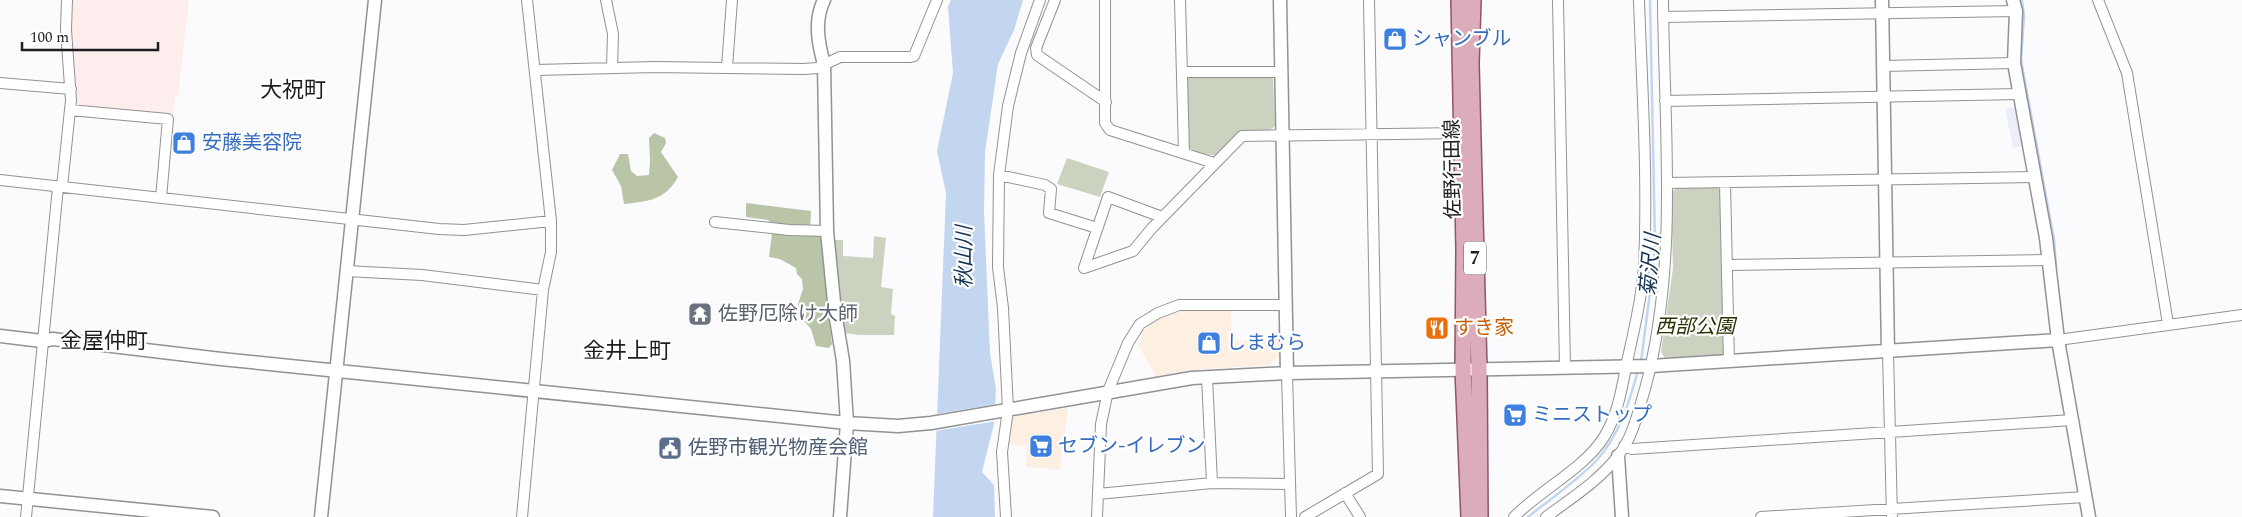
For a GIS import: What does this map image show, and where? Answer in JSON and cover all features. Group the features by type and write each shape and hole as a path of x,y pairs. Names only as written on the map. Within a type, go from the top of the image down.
{"main road":[{"name":"佐野行田線","path":"1459,0 1480,368 1480,517"},
{"name":"佐野行田線","path":"1469,517 1463,369 1464,249 1466,133 1474,0"}],"street":[{"path":"26,517 42,340 70,110 71,89 66,30 67,0"},
{"path":"321,517 375,0"},
{"path":"522,517 543,290 551,252 551,222 528,0"},
{"path":"606,0 613,34 612,68"},
{"path":"726,67 732,0"},
{"path":"824,0 818,24 819,44 824,64 827,231 835,312 843,361 847,424 840,517"},
{"path":"536,70 726,67 817,68 840,57 914,56 937,0"},
{"path":"1006,517 1002,452 1005,410 1003,308 998,267 999,175 1008,106 1021,52 1040,0"},
{"path":"1055,0 1036,48 1038,55 1106,102"},
{"path":"1105,0 1105,124 1110,130 1214,163"},
{"path":"1180,0 1184,153"},
{"path":"1280,0 1291,517"},
{"path":"1305,517 1378,474 1369,0"},
{"path":"1558,0 1565,368"},
{"path":"1514,517 1594,452 1612,424 1629,367 1644,266 1640,0"},
{"path":"1546,517 1582,490 1621,451 1634,427 1648,366 1666,272 1667,183 1663,0"},
{"path":"1882,0 1892,513"},
{"path":"2098,0 2127,73 2168,324"},
{"path":"1663,17 1883,14 2015,6 2014,64 2049,260 2058,340 2089,517"},
{"path":"1883,66 2014,64"},
{"path":"1182,72 1281,72"},
{"path":"0,83 71,89"},
{"path":"1665,101 2019,94"},
{"path":"70,110 168,119 161,198"},
{"path":"1162,217 1108,196 1084,268 1133,251 1162,217 1242,136 1466,133"},
{"path":"999,175 1045,185 1051,189 1049,213 1097,228"},
{"path":"1667,183 2035,177"},
{"path":"0,180 464,230 551,222"},
{"path":"1725,183 1730,362"},
{"path":"715,222 789,230 827,231"},
{"path":"1727,265 2049,260"},
{"path":"346,271 422,275 543,290"},
{"path":"1097,517 1101,424 1108,391 1140,324 1179,305 1286,305"},
{"path":"0,336 42,340 53,339 221,359 847,424 898,426 931,423 1108,391 1208,377 1480,368 1629,367 1730,362 2058,340 2242,314"},
{"path":"1208,377 1212,483"},
{"path":"1621,451 2072,420"},
{"path":"1621,451 1622,517"},
{"path":"1098,494 1212,483 1290,484"},
{"path":"1345,493 1360,517"},
{"path":"0,496 162,514 213,517"},
{"path":"1761,517 1892,513 2085,497"}],"shaded area":[{"path":"73,0 189,0 178,97 175,97 173,116 76,107 70,26"},
{"path":"2018,106 2026,146 2013,148 2005,109"},
{"name":"しまむら","path":"1184,308 1231,309 1232,341 1279,339 1279,356 1269,365 1204,369 1156,376 1138,345 1146,326"},
{"path":"1068,408 1060,470 1026,467 1027,446 1005,444 1010,419 1014,416"}],"green space":[{"path":"1187,75 1273,75 1275,126 1263,136 1242,136 1229,149 1219,155 1189,149 1187,131"},
{"path":"654,133 665,138 666,143 661,152 678,177 668,190 656,198 624,204 621,186 612,170 620,154 628,154 631,171 637,176 649,175 649,138"},
{"path":"1067,158 1109,172 1100,197 1057,184"},
{"name":"西部公園","path":"1717,187 1721,192 1725,354 1665,358 1661,352 1673,268 1671,192 1677,188"},
{"path":"746,203 811,211 810,232 820,233 832,344 829,348 816,346 811,329 799,315 798,304 803,289 802,279 797,274 796,268 780,259 769,257 773,226 768,220 746,217"},
{"path":"874,236 886,238 881,287 893,289 891,314 895,316 894,335 844,333 834,240 843,240 843,256 873,258"}],"water":[{"name":"秋山川","path":"951,0 1023,0 1014,30 998,64 985,152 984,212 990,353 996,389 994,424 982,472 994,485 995,517 933,517 946,193 937,151 953,73 948,7"}],"pier":[{"path":"997,404 997,421 935,431 935,414"}],"waterway":[{"name":"菊沢川","path":"1641,361 1655,241 1650,0"},
{"path":"2022,0 2024,16 2021,60 2054,240 2056,267"},
{"name":"菊沢川","path":"1528,517 1581,475 1604,451 1622,419 1638,371"}],"place":[{"name":"シャンブル","path":"1395,39"},
{"name":"安藤美容院","path":"184,143"},
{"name":"佐野厄除け大師","path":"700,314"},
{"name":"すき家","path":"1437,328"},
{"name":"しまむら","path":"1209,343"},
{"name":"ミニストップ","path":"1515,415"},
{"name":"セブン-イレブン","path":"1041,446"},
{"name":"佐野市観光物産会館","path":"670,448"}],"district":[{"name":"大祝町","path":"293,90"},
{"name":"金屋仲町","path":"104,341"},
{"name":"金井上町","path":"627,351"}]}
